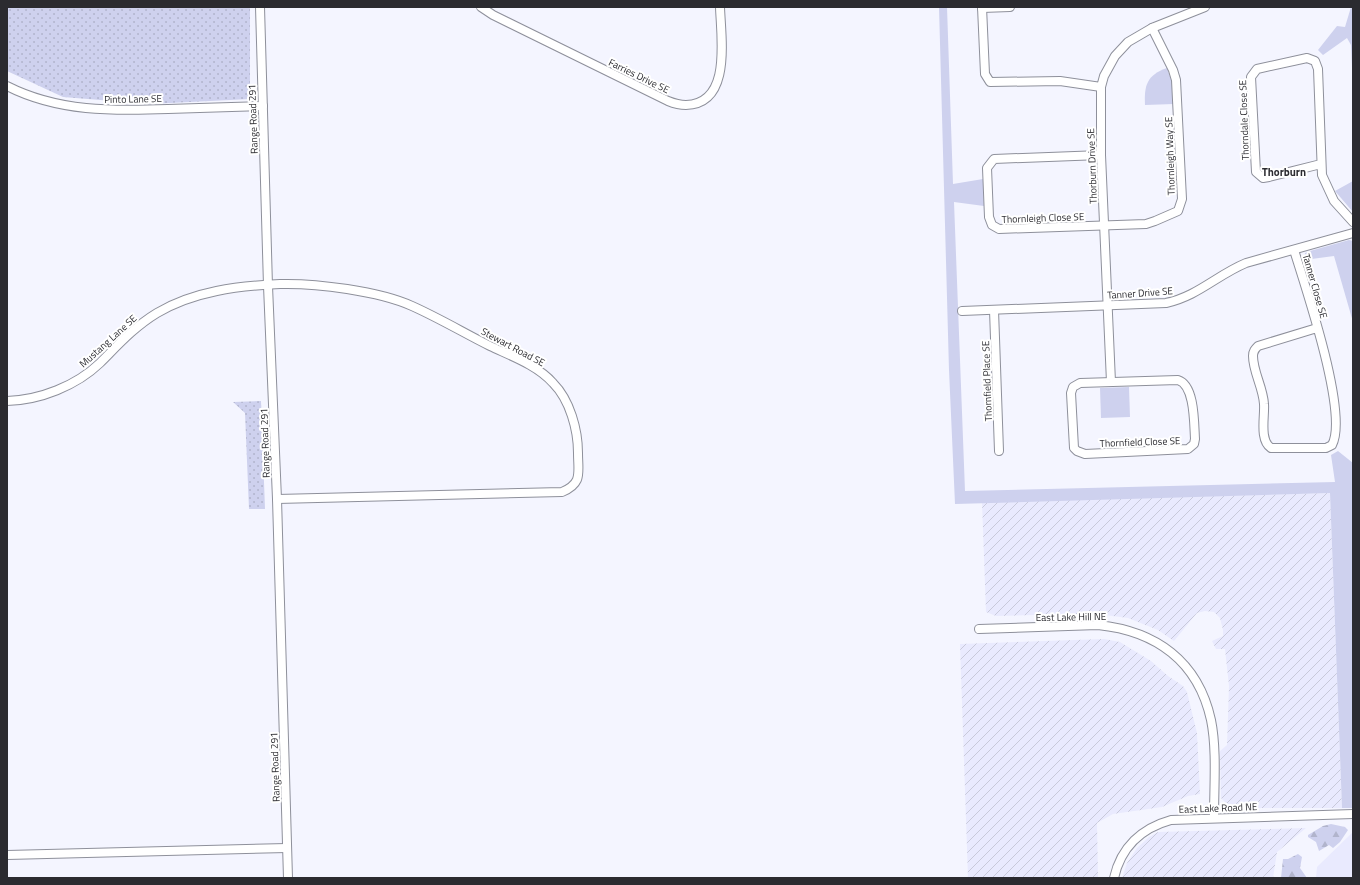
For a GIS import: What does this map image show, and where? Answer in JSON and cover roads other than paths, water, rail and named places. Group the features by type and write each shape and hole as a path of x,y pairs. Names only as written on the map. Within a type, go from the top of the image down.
{"street":[{"name":"Range Road 291","path":"260,7 288,878"},
{"name":"Farries Drive SE","path":"481,7 493,15 668,102 685,105 695,104 706,99 715,89 721,71 720,7"},
{"path":"1010,7 982,8 985,74 990,82 1060,81 1101,87"},
{"name":"Thorburn Drive SE","path":"1110,382 1101,155 1101,87 1109,67 1121,49 1133,38 1152,28 1205,7"},
{"name":"Thornleigh Way SE","path":"1105,226 1146,224 1175,213 1181,205 1176,80 1173,70 1152,28"},
{"name":"Thorndale Close SE","path":"1321,164 1263,178 1256,172 1252,77 1257,69 1307,58 1315,61 1318,69 1321,164 1329,193 1353,222"},
{"name":"Pinto Lane SE","path":"7,86 35,99 81,109 120,111 263,106"},
{"name":"Thornleigh Close SE","path":"1101,155 994,159 987,168 989,217 992,225 999,230 1105,226"},
{"name":"Tanner Drive SE","path":"962,311 1166,303 1178,300 1200,290 1235,268 1353,233"},
{"name":"Tanner Close SE","path":"1294,250 1317,328 1333,388 1334,441 1326,448 1270,448 1264,438 1263,394 1253,357 1254,350 1258,346 1317,328"},
{"name":"Stewart Road SE","path":"268,286 306,285 340,288 368,293 403,303 512,357 539,371 560,391 569,409 578,444 578,479 572,488 562,492 277,499"},
{"name":"Mustang Lane SE","path":"7,401 18,401 44,395 78,380 99,364 123,339 143,322 176,304 202,294 268,286"},
{"name":"Thornfield Place SE","path":"994,310 999,451"},
{"name":"Thornfield Close SE","path":"1178,380 1183,382 1187,386 1192,405 1194,444 1188,449 1184,450 1085,454 1077,451 1072,444 1071,393 1073,387 1080,383 1110,382 1178,380"},
{"name":"East Lake Hill NE","path":"979,629 1098,625 1132,631 1150,638 1167,648 1193,675 1200,688 1208,710 1213,742 1214,817"},
{"name":"East Lake Road NE","path":"1114,878 1127,848 1137,837 1150,827 1171,820 1214,817 1353,814"},
{"path":"7,855 287,848"}],"district":[{"name":"Thorburn","path":"1284,172"}]}
